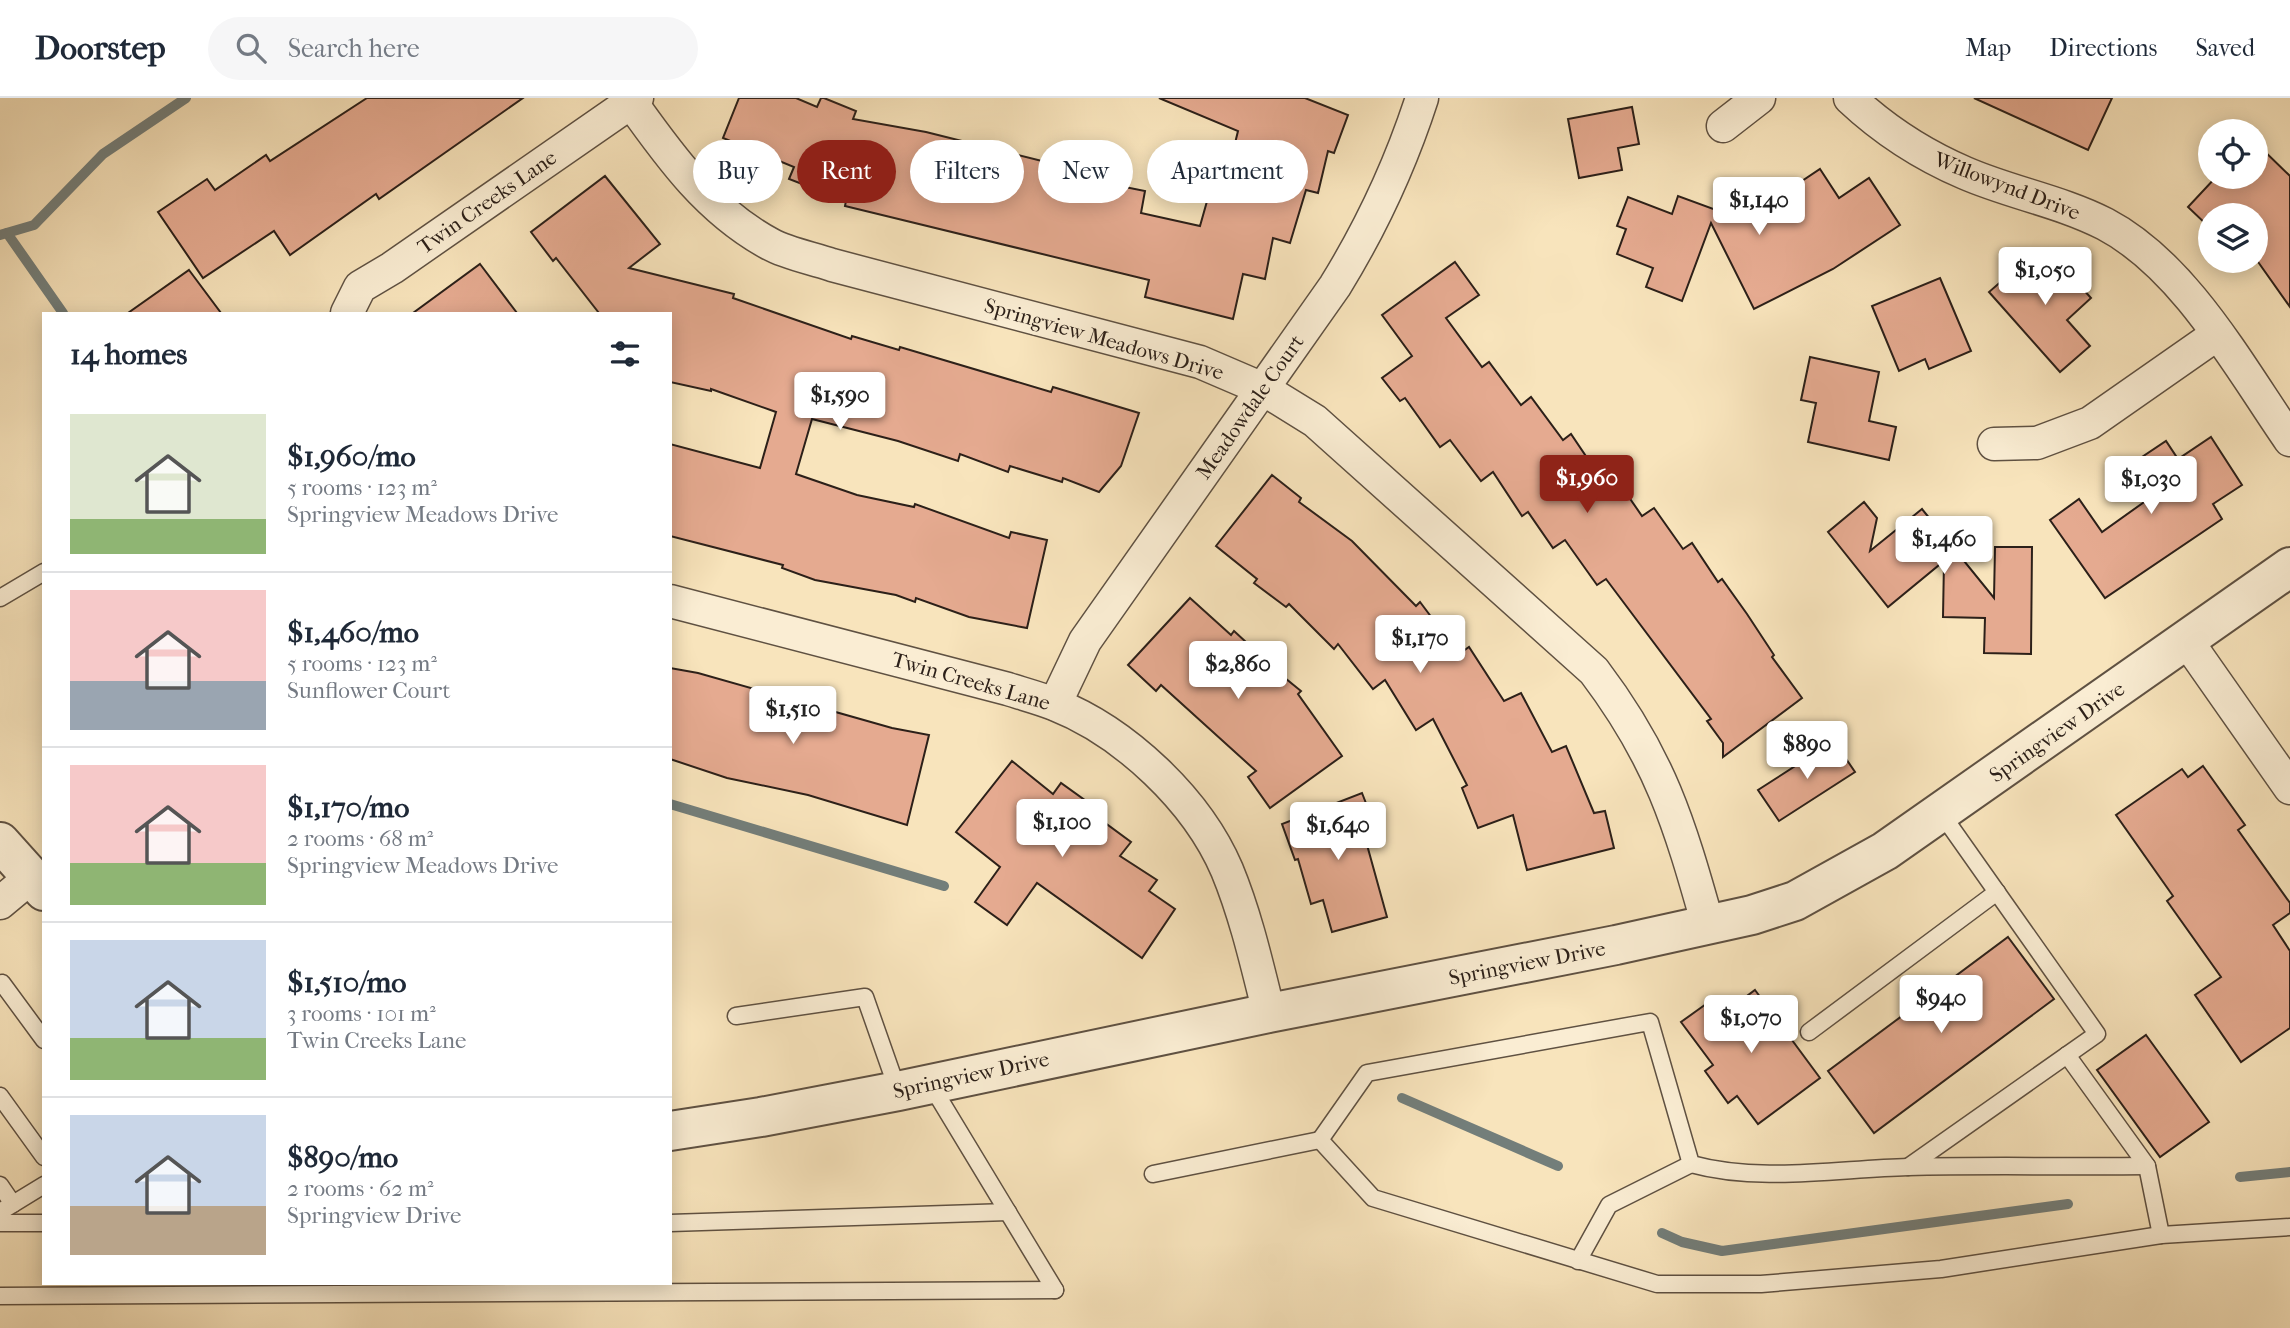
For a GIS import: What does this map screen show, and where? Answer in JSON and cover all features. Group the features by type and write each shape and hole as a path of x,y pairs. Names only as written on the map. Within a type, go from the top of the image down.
{"street":[{"name":"Meadowdale Court","path":"1055,704 1085,641 1263,388 1363,240 1401,160 1422,98"},
{"path":"1723,126 1759,98"},
{"name":"Willowynd Drive","path":"1850,98 1930,156 1966,174 2054,202 2106,225 2146,251 2183,288 2290,440"},
{"name":"Springview Meadows Drive","path":"634,100 690,182 727,215 771,245 832,265 1200,362 1263,388 1315,421 1594,671 1628,716 1655,765 1678,818 1708,925"},
{"name":"Twin Creeks Lane","path":"348,312 360,288 634,100"},
{"path":"1994,444 2037,443 2090,423 2217,335"},
{"name":"Springview Drive","path":"672,1130 761,1117 914,1087 1708,925 1795,901 1885,851 2290,567"},
{"name":"Twin Creeks Lane","path":"672,602 1055,704 1100,728 1136,756 1171,789 1202,826 1226,868 1245,917 1269,1013"},
{"path":"2187,641 2290,788"},
{"path":"0,842 37,884 0,903"}],"lane":[{"path":"0,598 42,573"},
{"path":"1908,1167 2097,1034 1941,813"},
{"path":"1810,1032 1997,892"},
{"path":"2,983 42,1037"},
{"path":"0,1296 1055,1290 1008,1213 914,1087 865,997 736,1016"},
{"path":"1153,1174 1320,1140 1367,1073 1650,1023 1691,1164"},
{"path":"2067,1055 2147,1166 2161,1235"},
{"path":"0,1096 42,1154"},
{"path":"1320,1140 1373,1198 1657,1284 1761,1284 1941,1269 2161,1235 2290,1227"},
{"path":"1578,1261 1609,1205 1691,1164 1717,1171 1789,1173 1908,1167 2147,1166"},
{"path":"0,1185 7,1208 42,1186"},
{"path":"672,1223 1008,1213"},
{"path":"0,1223 42,1223"}],"building":[{"path":"367,98 523,98 379,199 376,194 290,255 274,231 203,278 158,212 207,179 215,190 266,155 270,161"},
{"path":"739,98 796,98 817,107 821,98 824,98 856,111 853,119 958,140 910,140 910,203 1024,203 1024,156 1038,160 1038,203 1133,203 1133,189 1145,191 1141,213 1200,226 1206,203 1302,203 1290,243 1273,238 1265,279 1243,274 1233,319 1145,297 1149,280 845,206 846,203 896,203 896,140 797,140 797,182 789,179 794,167 783,163 783,140 723,138"},
{"path":"1159,98 1305,98 1348,115 1334,153 1328,151 1318,193 1308,190 1308,140 1236,140 1238,131"},
{"path":"1974,98 2112,98 2088,150"},
{"path":"1632,107 1639,144 1618,148 1622,170 1579,178 1568,119"},
{"path":"2268,155 2290,176 2290,307 2266,273 2268,203 2198,203 2198,217 2188,207 2205,189 2268,189"},
{"path":"1820,169 1839,198 1869,178 1900,225 1833,269 1754,309 1711,223 1682,301 1646,287 1653,268 1617,254 1626,229 1617,226 1628,197 1672,214 1678,196 1735,217 1781,195"},
{"path":"605,176 660,244 629,268 734,294 733,298 851,339 852,336 899,350 900,347 1051,392 1053,387 1139,413 1121,466 1099,492 1063,478 1062,482 1010,466 1008,472 960,454 958,461 898,441 812,419 796,474 857,495 914,507 915,504 1009,538 1011,532 1047,540 1027,628 969,617 916,598 915,602 896,595 815,580 782,568 783,565 672,537 672,445 760,468 776,412 711,389 672,382 672,312 598,312 556,258 553,261 531,232"},
{"path":"2047,249 2091,298 2067,320 2090,346 2060,372 1989,292 2020,265 2024,269"},
{"path":"1455,262 1479,295 1446,318 1482,367 1489,362 1521,405 1531,397 1563,440 1571,434 1600,477 1610,470 1642,516 1654,508 1683,549 1692,543 1718,582 1722,579 1747,614 1774,655 1772,657 1802,698 1723,757 1723,743 1707,721 1711,719 1606,579 1597,585 1565,540 1553,548 1528,512 1522,516 1493,472 1481,481 1450,440 1440,447 1405,398 1400,401 1382,378 1412,356 1382,315"},
{"path":"480,264 516,312 414,312"},
{"path":"189,270 220,312 129,312"},
{"path":"1940,278 1971,351 1929,369 1925,359 1899,371 1872,306"},
{"path":"1810,357 1879,372 1869,421 1896,427 1889,460 1808,442 1816,403 1801,400"},
{"path":"2211,437 2242,485 2213,504 2222,519 2105,598 2050,520 2079,499 2102,532 2154,495 2133,463 2166,441 2178,459"},
{"path":"1272,475 1301,498 1299,502 1352,541 1416,606 1420,602 1459,654 1469,647 1504,701 1521,693 1552,752 1566,746 1594,813 1605,811 1614,848 1527,870 1513,815 1478,828 1462,788 1467,785 1433,719 1416,730 1385,680 1373,689 1338,644 1334,649 1289,604 1286,607 1254,583 1257,579 1216,546"},
{"path":"1864,502 1877,518 1870,551 1922,509 1994,598 1995,547 2032,547 2031,654 1984,653 1985,618 1943,617 1944,561 1888,607 1828,532"},
{"path":"1190,598 1231,635 1234,631 1260,655 1259,657 1301,691 1298,694 1342,756 1270,808 1248,777 1256,771 1161,685 1156,691 1128,665"},
{"path":"672,668 698,673 892,728 929,735 907,825 808,795 727,778 672,760"},
{"path":"1834,741 1855,772 1779,821 1758,790"},
{"path":"1012,761 1053,794 1061,783 1093,806 1089,811 1131,842 1120,856 1157,880 1149,891 1175,909 1142,958 1037,883 1007,925 975,902 1000,867 956,832"},
{"path":"2203,766 2245,825 2238,830 2290,903 2290,913 2273,925 2290,951 2290,1028 2241,1062 2195,995 2221,977 2167,901 2173,896 2116,815 2182,769 2188,777"},
{"path":"1362,793 1376,829 1364,834 1387,917 1332,932 1323,900 1311,904 1298,859 1295,860 1282,824"},
{"path":"2008,937 2054,999 1874,1133 1828,1071"},
{"path":"1755,990 1820,1078 1758,1124 1737,1096 1728,1103 1705,1071 1713,1065 1681,1022 1713,999 1724,1013"},
{"path":"2146,1035 2209,1122 2160,1157 2097,1070"}],"waterway":[{"path":"0,235 34,225 103,154 186,98"},
{"path":"7,233 62,312"},
{"path":"672,805 944,886"},
{"path":"1402,1098 1558,1166"},
{"path":"2240,1177 2290,1172"},
{"path":"1662,1233 1682,1242 1722,1251 2068,1204"}]}
